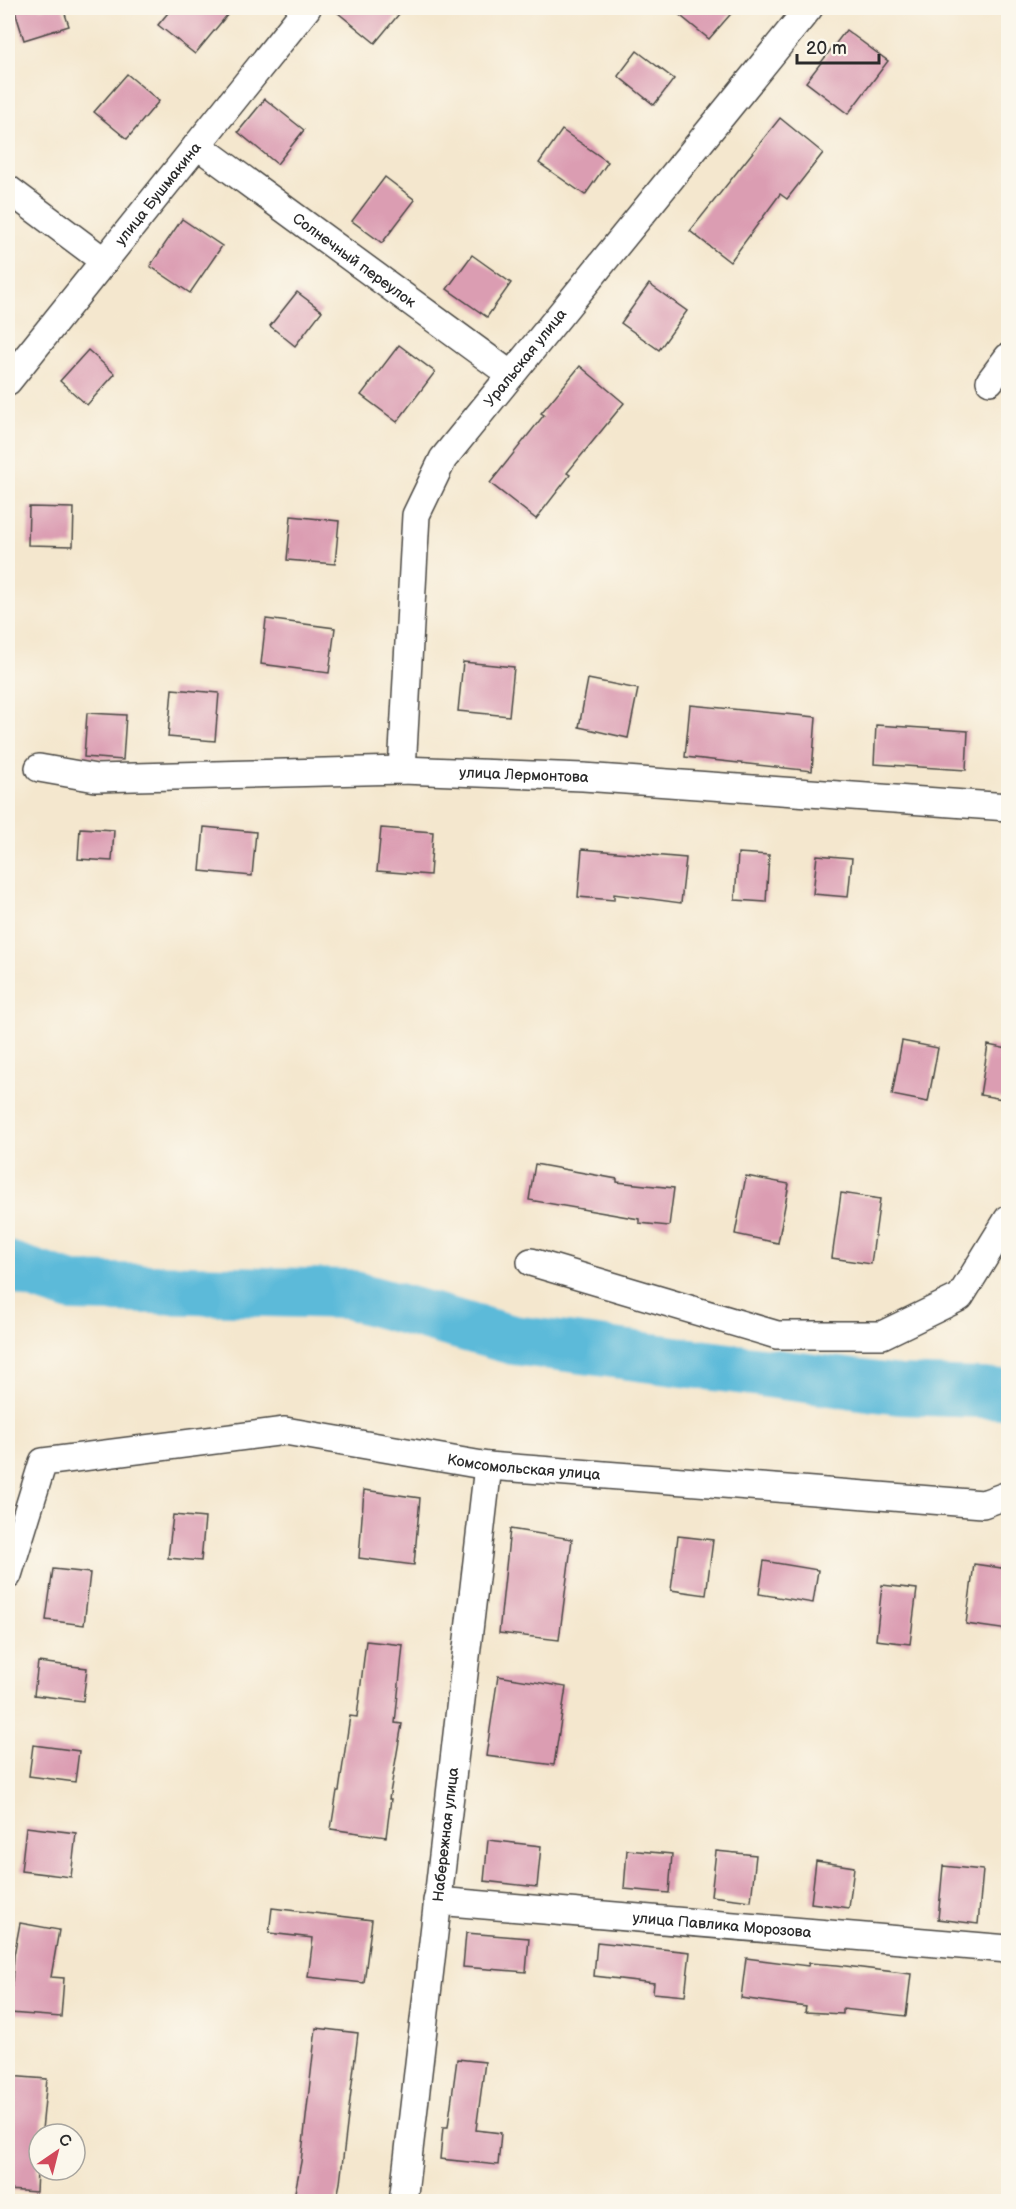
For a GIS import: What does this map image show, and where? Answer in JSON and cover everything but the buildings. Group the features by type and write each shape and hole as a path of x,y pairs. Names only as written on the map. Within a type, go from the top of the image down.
{"street":[{"name":"улица Бушмакина","path":"8,381 308,8"},
{"name":"Уральская улица","path":"402,770 416,515 443,459 809,8"},
{"name":"Солнечный переулок","path":"197,145 511,375"},
{"path":"8,189 104,261"},
{"path":"990,381 1008,357"},
{"name":"улица Лермонтова","path":"39,768 96,778 402,770 583,777 1008,807"},
{"path":"531,1262 777,1335 882,1335 960,1297 1008,1218"},
{"name":"Комсомольская улица","path":"8,1575 43,1462 285,1431 488,1466 983,1504 1008,1495"},
{"name":"Набережная улица","path":"403,2202 488,1466"},
{"name":"улица Павлика Морозова","path":"437,1901 1008,1949"}],"waterway":[{"path":"8,1266 72,1287 347,1294 513,1340 900,1390 1008,1394"}]}
